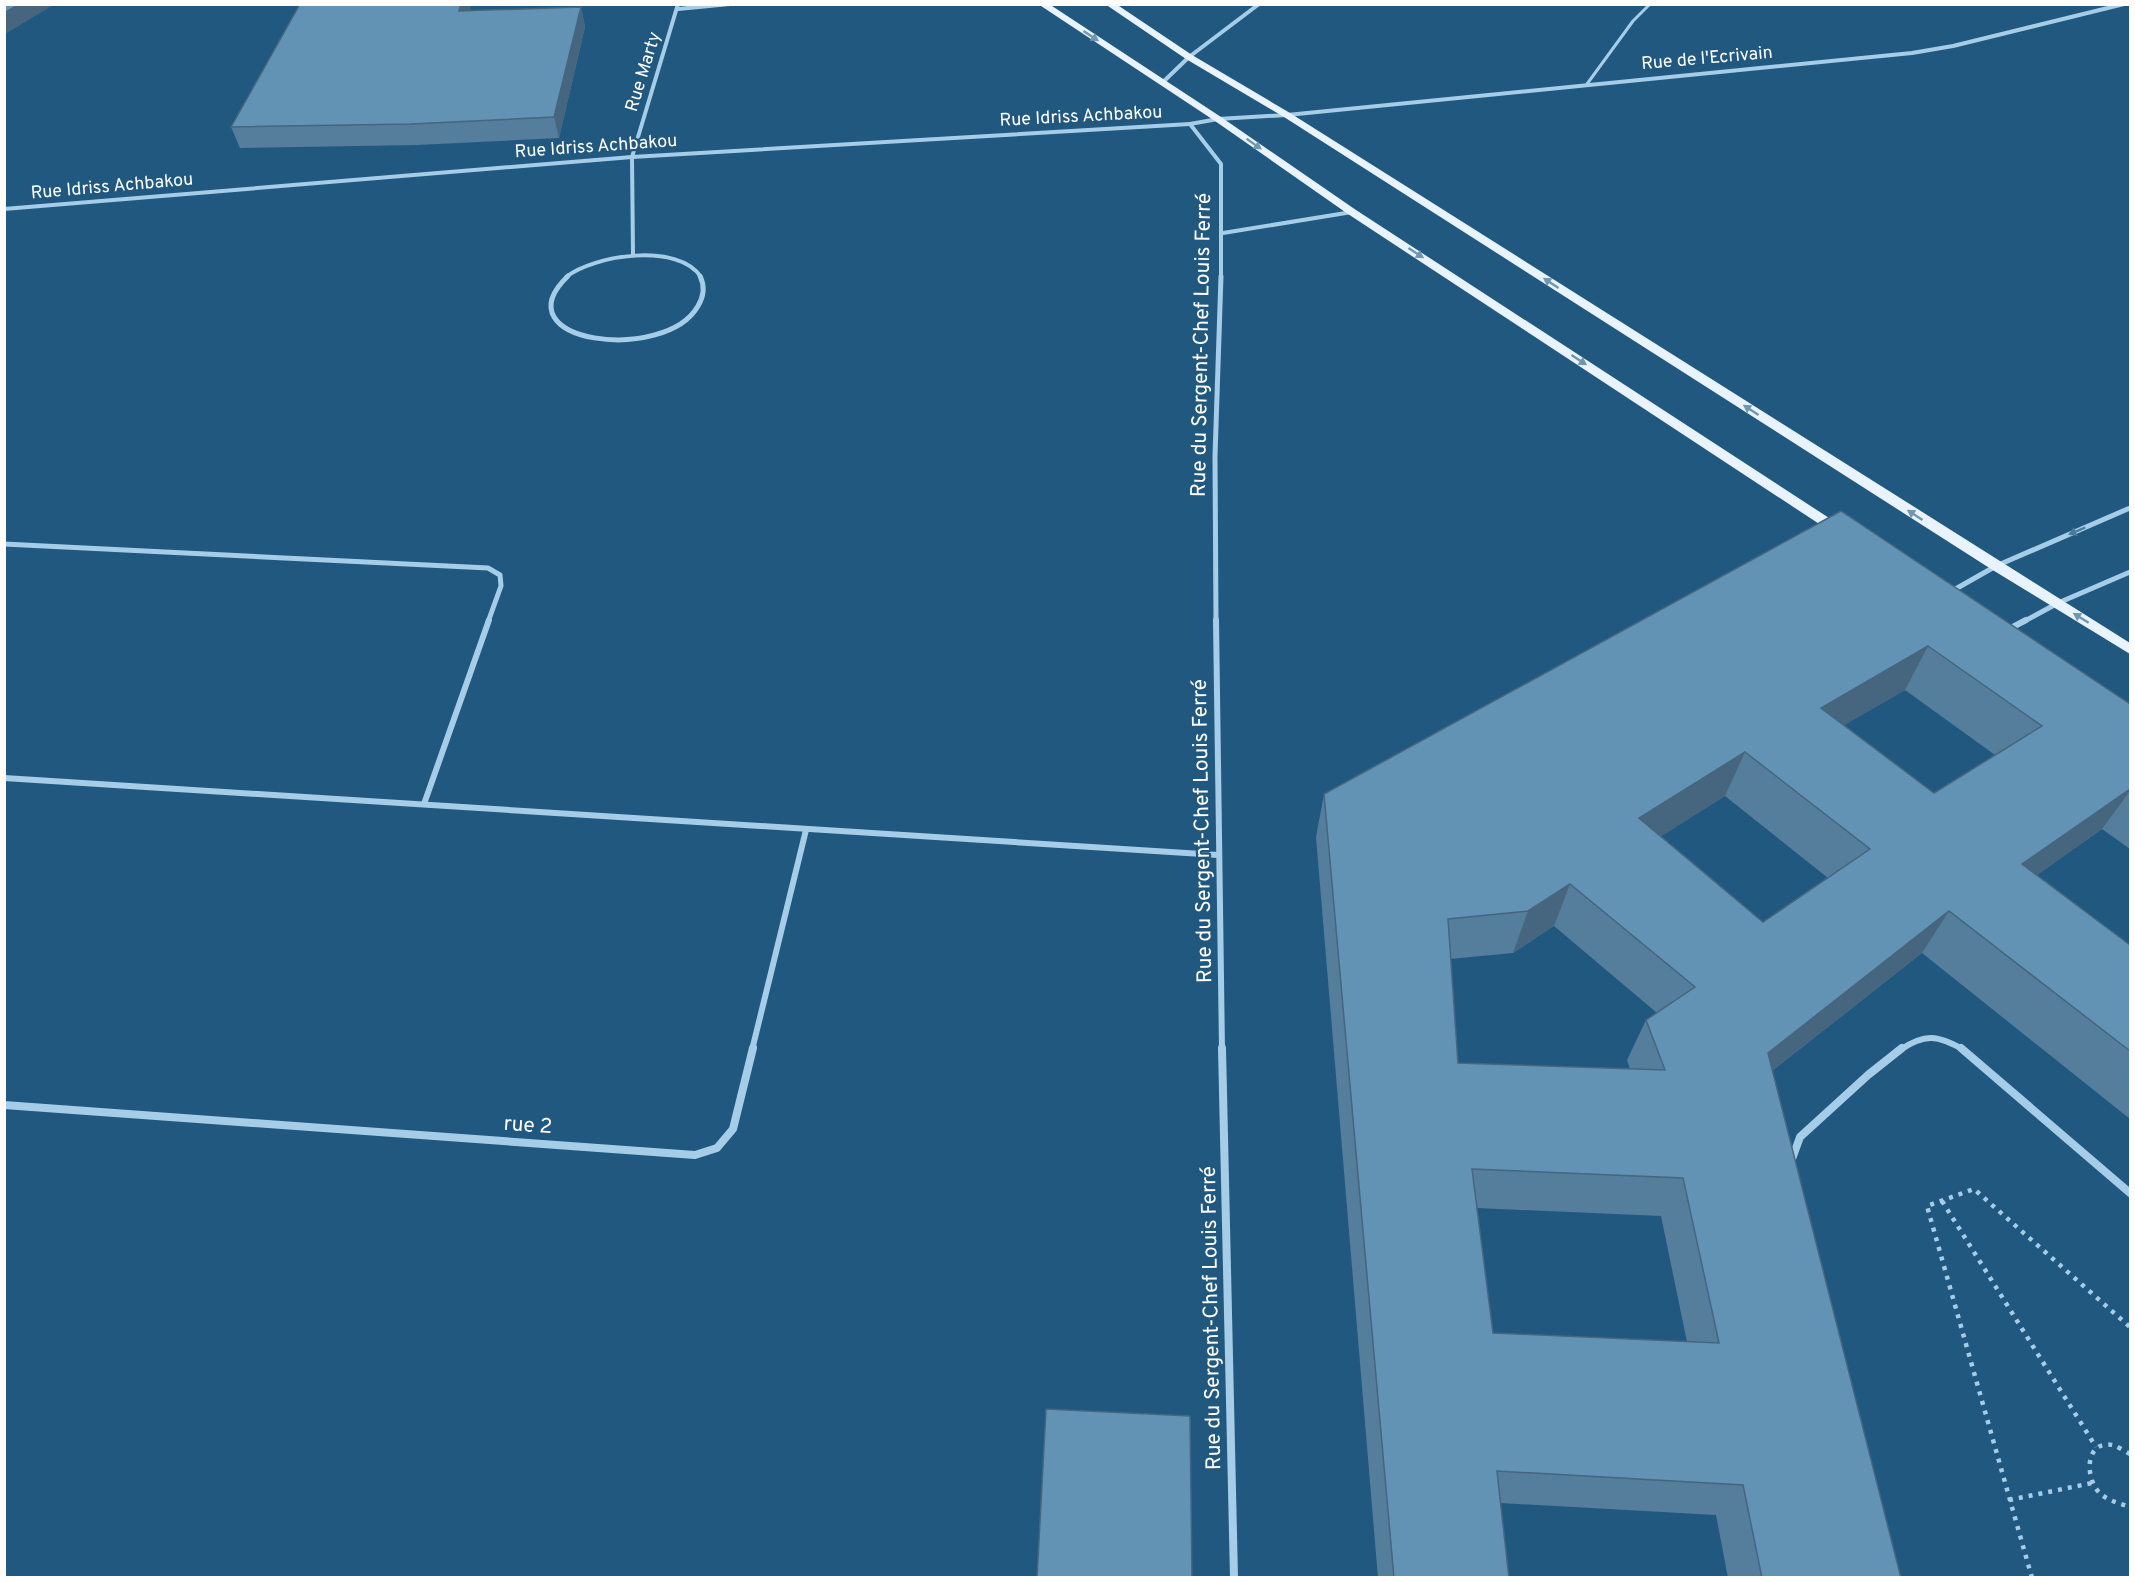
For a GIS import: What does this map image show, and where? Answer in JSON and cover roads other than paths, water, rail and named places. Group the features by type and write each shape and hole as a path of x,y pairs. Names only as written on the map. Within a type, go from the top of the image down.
{"main road":[{"path":"1042,4 1218,119 1352,212 1851,538"},
{"path":"1109,4 1189,57 1287,115 1995,566 2130,649"}],"street":[{"path":"678,7 730,4"},
{"path":"1162,82 1189,57 1259,4"},
{"name":"Rue de l'Ecrivain","path":"1218,119 1287,115 1912,53 1953,46 2124,4"},
{"name":"Rue Marty","path":"633,255 632,157 678,7"},
{"path":"1190,124 1218,119"},
{"name":"Rue Idriss Achbakou","path":"4,209 632,157 1190,124"},
{"name":"Rue du Sergent-Chef Louis Ferré","path":"1190,124 1221,164 1223,233 1215,456 1218,855 1234,1578"},
{"path":"1223,233 1352,212"},
{"path":"633,255 660,256 683,263 699,274 705,289 700,304 687,319 664,331 636,339 607,340 589,337 561,326 550,312 551,296 562,281 589,265 606,259 633,255"},
{"path":"1946,600 1995,566 2130,508"},
{"path":"4,544 488,568 500,575 501,586 424,804"},
{"path":"2003,638 2058,603 2130,572"},
{"path":"4,778 1218,855"},
{"name":"rue 2","path":"4,1105 694,1155 717,1148 733,1129 806,830"},
{"path":"1790,1171 1793,1151 1800,1137 1812,1125 1906,1044 1926,1037 1940,1039 1965,1051 2130,1193"}],"lane":[{"path":"1587,84 1633,21 1650,4"}]}
